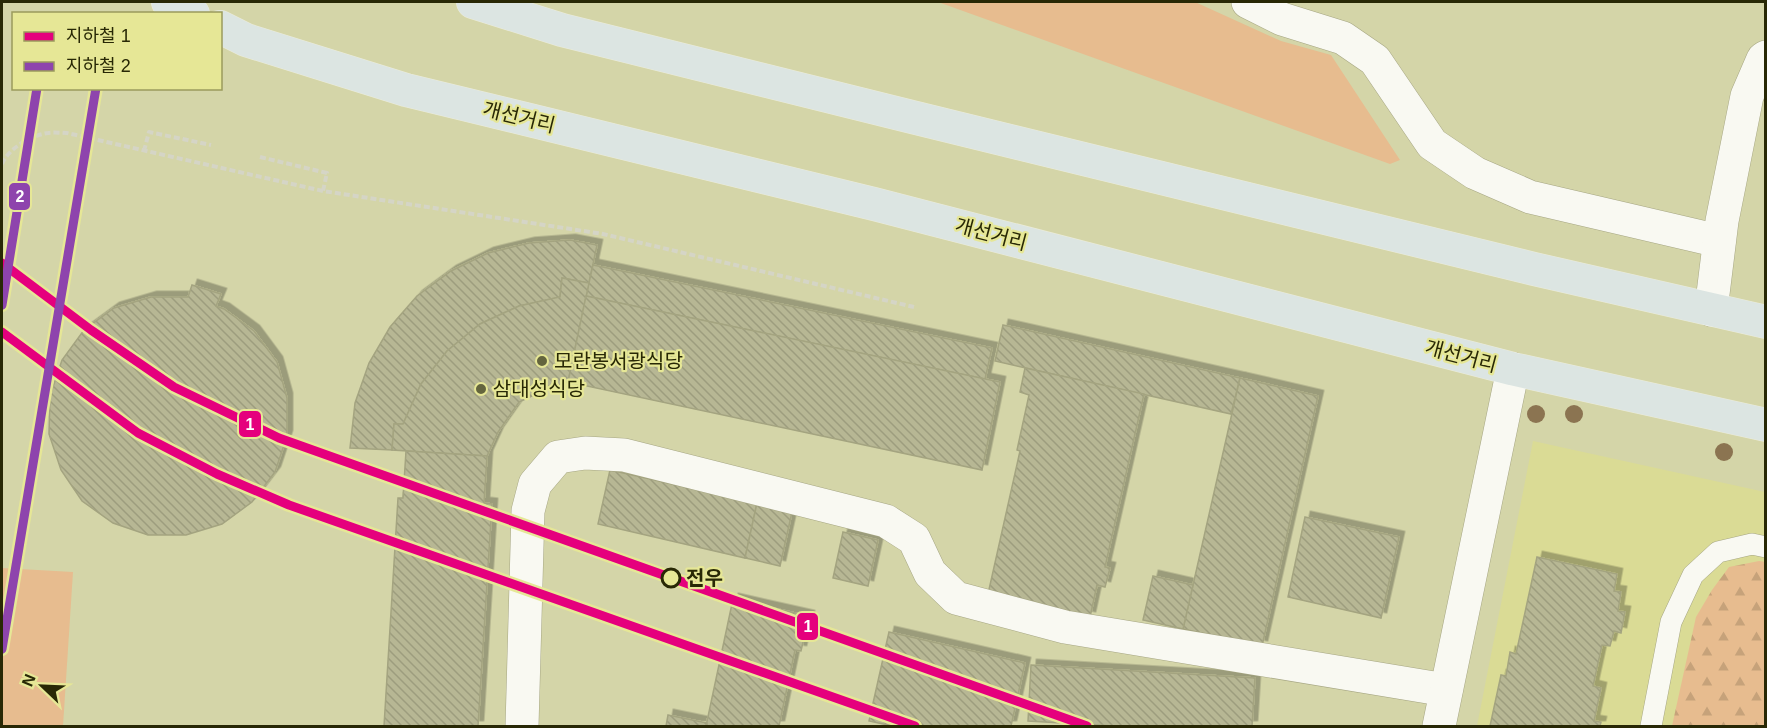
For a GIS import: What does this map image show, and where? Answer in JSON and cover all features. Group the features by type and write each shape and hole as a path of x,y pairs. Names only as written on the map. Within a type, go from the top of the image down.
{"main road":[{"path":"168,2 189,12"},
{"path":"473,2 562,30 1504,262 1766,322"},
{"name":"개선거리","path":"222,28 246,40 406,90 874,204 1513,369 1766,424"}],"street":[{"path":"1248,2 1282,19 1343,38 1375,60 1432,144 1475,173 1530,197 1719,241"},
{"path":"1711,310 1719,241 1747,96 1763,59 1766,57"},
{"path":"1439,726 1513,369"},
{"path":"522,726 528,511 534,484 558,457 585,453 624,455 886,521 914,539 930,573 956,598 1065,627 1446,690"}],"lane":[{"path":"1651,726 1671,622 1693,575 1718,552 1752,544 1766,547"}],"path":[{"path":"144,151 148,132 211,146"},
{"path":"2,164 5,156 20,144 46,133 67,133 323,191 603,234 914,307"},
{"path":"260,157 327,173 323,191"}],"shaded area":[{"path":"1533,441 1765,492 1765,726 1477,726"}],"green space":[{"path":"938,2 1195,2 1281,41 1331,55 1400,160 1390,164"},
{"path":"1759,561 1766,562 1765,726 1672,726 1696,617 1729,567"},
{"path":"2,568 73,572 63,726 2,726"}],"building":[{"path":"570,240 597,245 589,283 562,278 560,297 519,306 480,324 447,351 421,384 403,424 394,424 392,450 350,448 355,403 369,363 390,327 417,296 451,271 488,253 529,243"},
{"path":"593,265 992,348 985,379 586,296"},
{"path":"562,278 589,283 568,382 519,402 498,432 487,456 392,450 394,424 403,424 421,384 447,351 480,324 519,306 560,297"},
{"path":"192,285 221,294 216,306 224,309 254,331 277,362 287,398 287,436 275,472 252,502 222,524 186,535 148,535 113,523 82,501 61,470 49,434 50,396 62,360 84,330 114,308 151,297 188,297"},
{"path":"586,296 1000,382 982,470 568,382"},
{"path":"1003,325 1240,378 1231,414 995,361"},
{"path":"1025,368 1144,394 1105,567 1110,568 1105,587 1097,585 1090,617 988,594 1020,451 1017,450 1029,395 1020,392"},
{"path":"1240,378 1318,396 1262,646 1183,629"},
{"path":"406,451 487,456 484,503 492,504 478,726 384,726 398,498 403,498"},
{"path":"610,470 757,503 745,558 598,524"},
{"path":"757,503 792,512 780,566 745,558"},
{"path":"1305,517 1399,537 1381,618 1288,597"},
{"path":"843,532 878,540 868,586 833,578"},
{"path":"1537,557 1617,574 1614,591 1621,592 1618,611 1625,612 1621,633 1614,631 1610,646 1602,645 1593,686 1601,688 1594,721 1601,722 1600,726 1490,726 1501,675 1506,676 1510,652 1516,654"},
{"path":"1153,576 1193,585 1183,629 1143,620"},
{"path":"733,599 809,616 801,651 795,650 779,726 706,726"},
{"path":"889,632 1025,663 1011,726 892,726 869,721"},
{"path":"1031,665 1255,678 1252,726 1114,726 1028,721"},
{"path":"668,715 707,723 706,726 666,726"}],"metro line":[{"name":"2","path":"2,305 37,90"},
{"name":"2","path":"2,649 96,90"},
{"name":"1","path":"2,263 91,330 174,387 279,438 1087,726"},
{"name":"1","path":"2,332 138,433 217,474 289,505 915,726"}],"place":[{"name":"모란봉서광식당","path":"542,361"},
{"name":"삼대성식당","path":"481,389"},
{"name":"전우","path":"671,578"}]}
